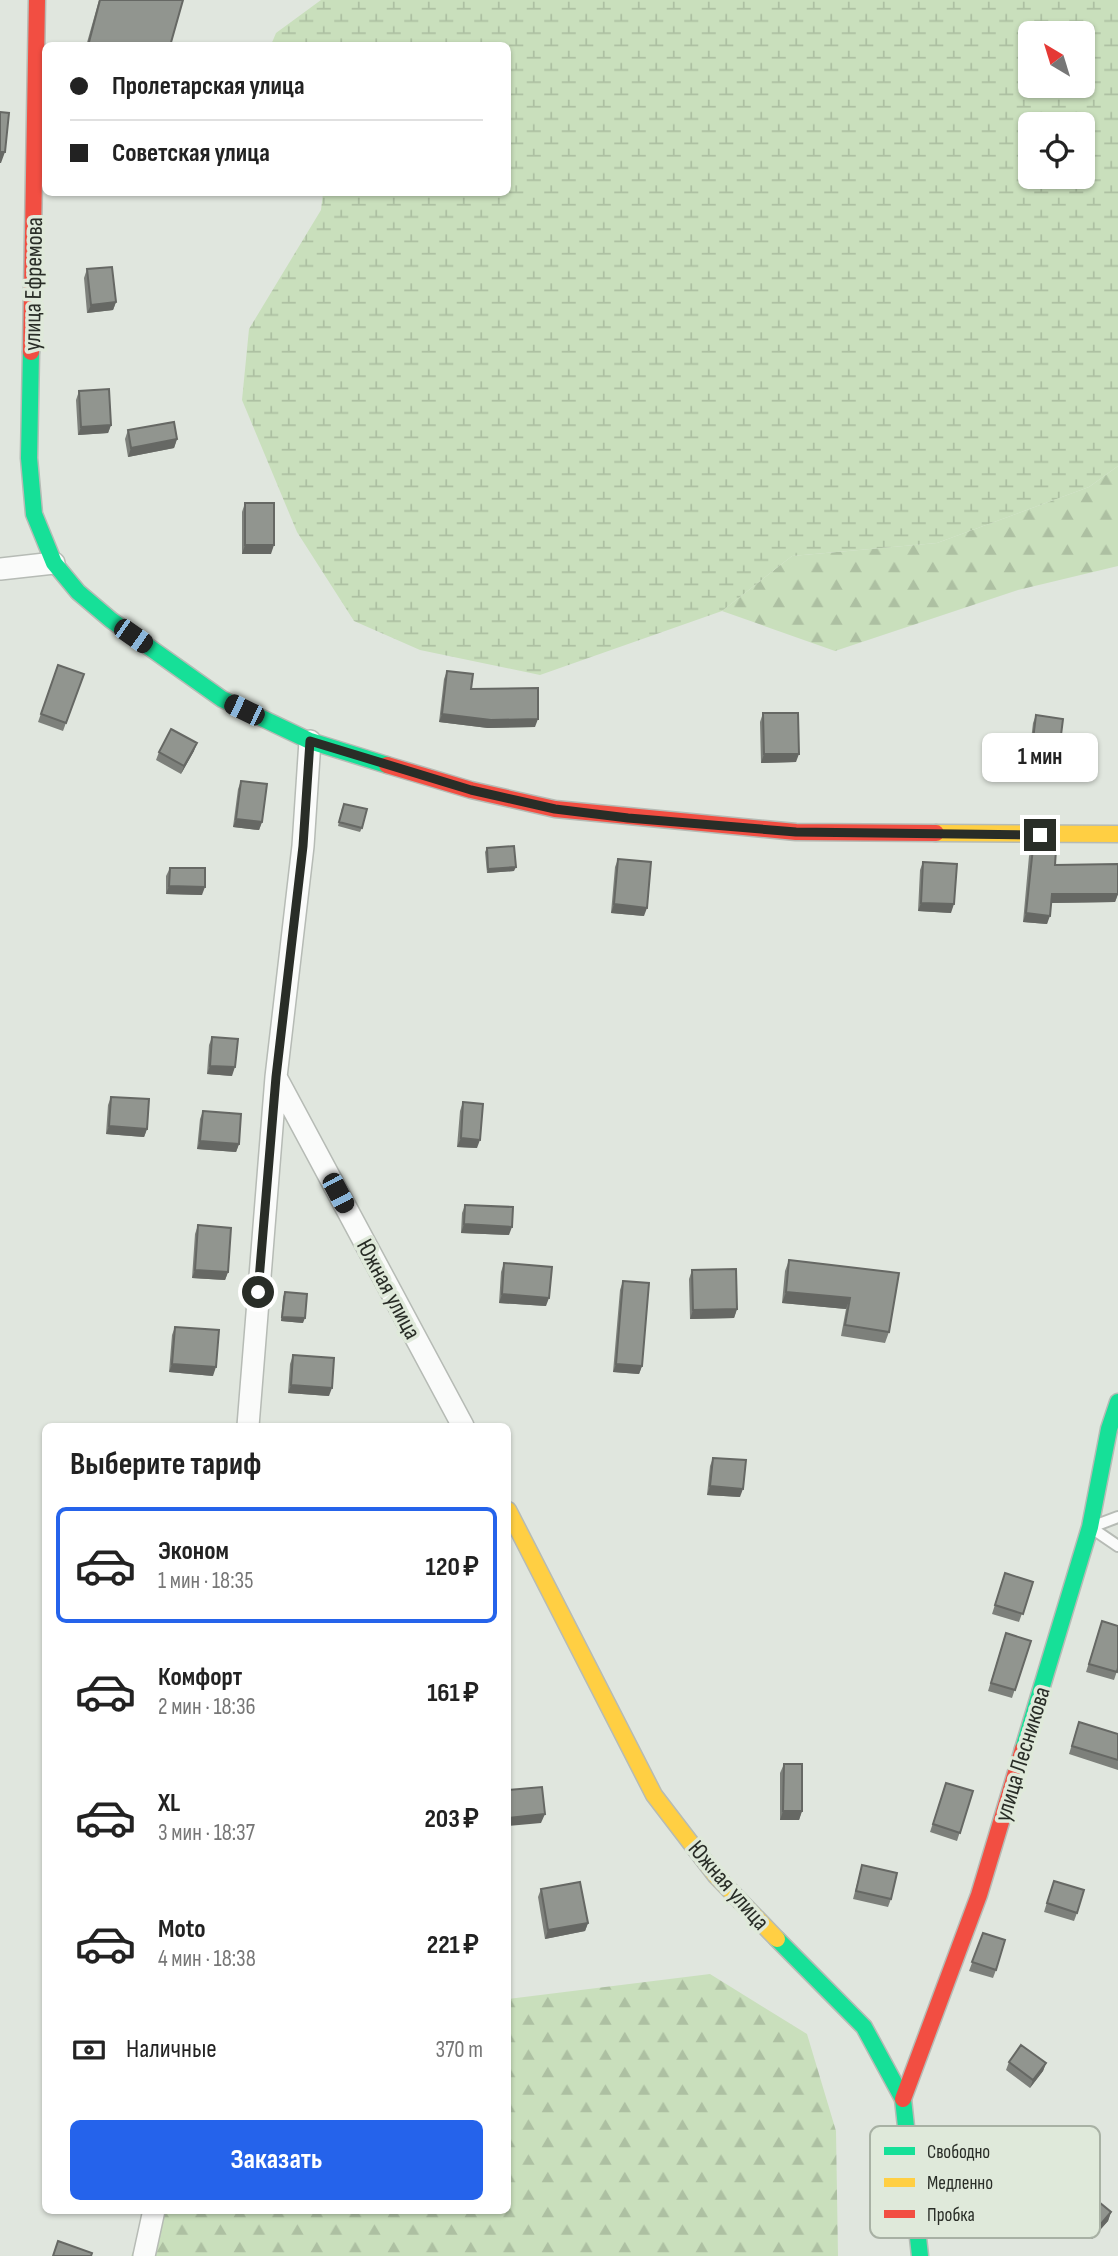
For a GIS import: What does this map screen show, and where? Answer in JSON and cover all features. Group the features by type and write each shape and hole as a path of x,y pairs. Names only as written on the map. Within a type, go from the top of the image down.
{"street":[{"name":"улица Ефремова","path":"37,0 29,458 34,514 54,563 78,592 111,621 222,699 310,741 471,790 555,809 796,832 1118,834"},
{"path":"0,569 54,563"},
{"path":"248,1423 276,1077 303,846 310,741"},
{"name":"Южная улица","path":"276,1077 461,1423"},
{"name":"улица Лесникова","path":"903,2099 979,1895 1090,1527 1109,1429 1118,1402"},
{"name":"Южная улица","path":"511,1516 654,1795 716,1876 864,2027 903,2099 906,2126"},
{"path":"144,2256 153,2214"},
{"name":"Южная улица","path":"918,2238 920,2256"}],"lane":[{"path":"1090,1527 1118,1517"},
{"path":"1090,1527 1118,1546"}],"green space":[{"path":"321,0 1118,0 1118,466 1089,487 937,543 792,556 722,611 540,675 420,650 354,621 297,532 242,400 249,329 321,210 323,196 511,196 511,42 272,42 276,33"},
{"path":"1118,466 1118,566 1018,590 835,651 722,611 792,556 937,543 1089,487"},
{"path":"710,1974 807,2034 836,2131 838,2256 131,2256 149,2214 511,2214 511,1999"}],"building":[{"path":"100,0 183,0 171,42 89,42"},
{"path":"0,112 9,113 5,152 0,152"},
{"path":"112,267 116,302 91,305 87,269"},
{"path":"109,389 111,425 81,427 79,391"},
{"path":"174,422 177,439 131,448 128,430"},
{"path":"245,503 274,503 274,545 245,545"},
{"path":"58,665 84,674 66,723 41,714"},
{"path":"447,671 473,674 471,689 538,688 538,719 491,720 442,714"},
{"path":"763,713 798,713 799,754 764,754"},
{"path":"1036,715 1063,719 1059,751 1032,748"},
{"path":"171,729 197,743 184,766 159,752"},
{"path":"241,781 267,784 262,822 236,819"},
{"path":"344,804 367,809 362,828 339,822"},
{"path":"514,846 516,867 488,869 487,848"},
{"path":"1033,848 1056,850 1055,865 1118,864 1118,894 1052,894 1050,916 1026,913"},
{"path":"618,859 651,862 647,908 614,904"},
{"path":"923,862 957,864 954,904 921,903"},
{"path":"170,868 205,868 205,887 169,886"},
{"path":"212,1037 238,1039 235,1067 210,1066"},
{"path":"111,1097 149,1099 147,1129 109,1126"},
{"path":"463,1102 483,1104 480,1140 461,1138"},
{"path":"203,1111 241,1114 239,1144 200,1141"},
{"path":"465,1205 513,1207 512,1227 464,1224"},
{"path":"198,1225 231,1228 228,1272 195,1270"},
{"path":"789,1260 899,1273 889,1332 845,1325 850,1298 786,1292"},
{"path":"504,1263 552,1267 549,1298 502,1294"},
{"path":"736,1269 737,1309 693,1310 692,1270"},
{"path":"623,1281 649,1283 642,1366 616,1364"},
{"path":"285,1292 307,1294 305,1318 282,1317"},
{"path":"175,1327 219,1330 216,1367 172,1364"},
{"path":"293,1355 334,1358 332,1388 291,1385"},
{"path":"713,1458 746,1460 743,1489 710,1486"},
{"path":"1005,1573 1033,1582 1023,1614 995,1605"},
{"path":"1102,1621 1118,1626 1117,1672 1089,1664"},
{"path":"1006,1633 1031,1641 1015,1690 991,1683"},
{"path":"1079,1722 1118,1734 1118,1760 1072,1746"},
{"path":"784,1764 802,1764 802,1811 783,1811"},
{"path":"946,1783 973,1791 960,1833 933,1824"},
{"path":"542,1787 545,1814 511,1818 511,1790"},
{"path":"862,1865 897,1873 891,1899 856,1891"},
{"path":"1054,1881 1084,1890 1077,1913 1047,1903"},
{"path":"580,1882 588,1923 548,1930 541,1889"},
{"path":"983,1933 1005,1940 996,1970 972,1962"},
{"path":"1021,2045 1046,2063 1033,2080 1009,2062"},
{"path":"1100,2203 1111,2212 1100,2225"},
{"path":"58,2241 92,2253 91,2256 53,2256"}],"traffic: fast":[{"path":"31,352 29,458 34,514 54,563 78,592 111,620 222,699 310,741 387,765"},
{"path":"1023,1749 1090,1527 1109,1429 1118,1402"},
{"path":"777,1939 864,2027 903,2099 906,2126"},
{"path":"918,2238 920,2256"}],"traffic: slow":[{"path":"936,833 1118,834"},
{"path":"511,1516 654,1795 716,1876 777,1939"}],"traffic: jam":[{"path":"31,352 37,0"},
{"path":"387,765 471,790 555,809 796,832 936,833"},
{"path":"903,2099 979,1895 1023,1749"}],"route":[{"path":"258,1292 276,1077 303,846 310,741 471,790 555,809 796,832 1040,835"}]}
